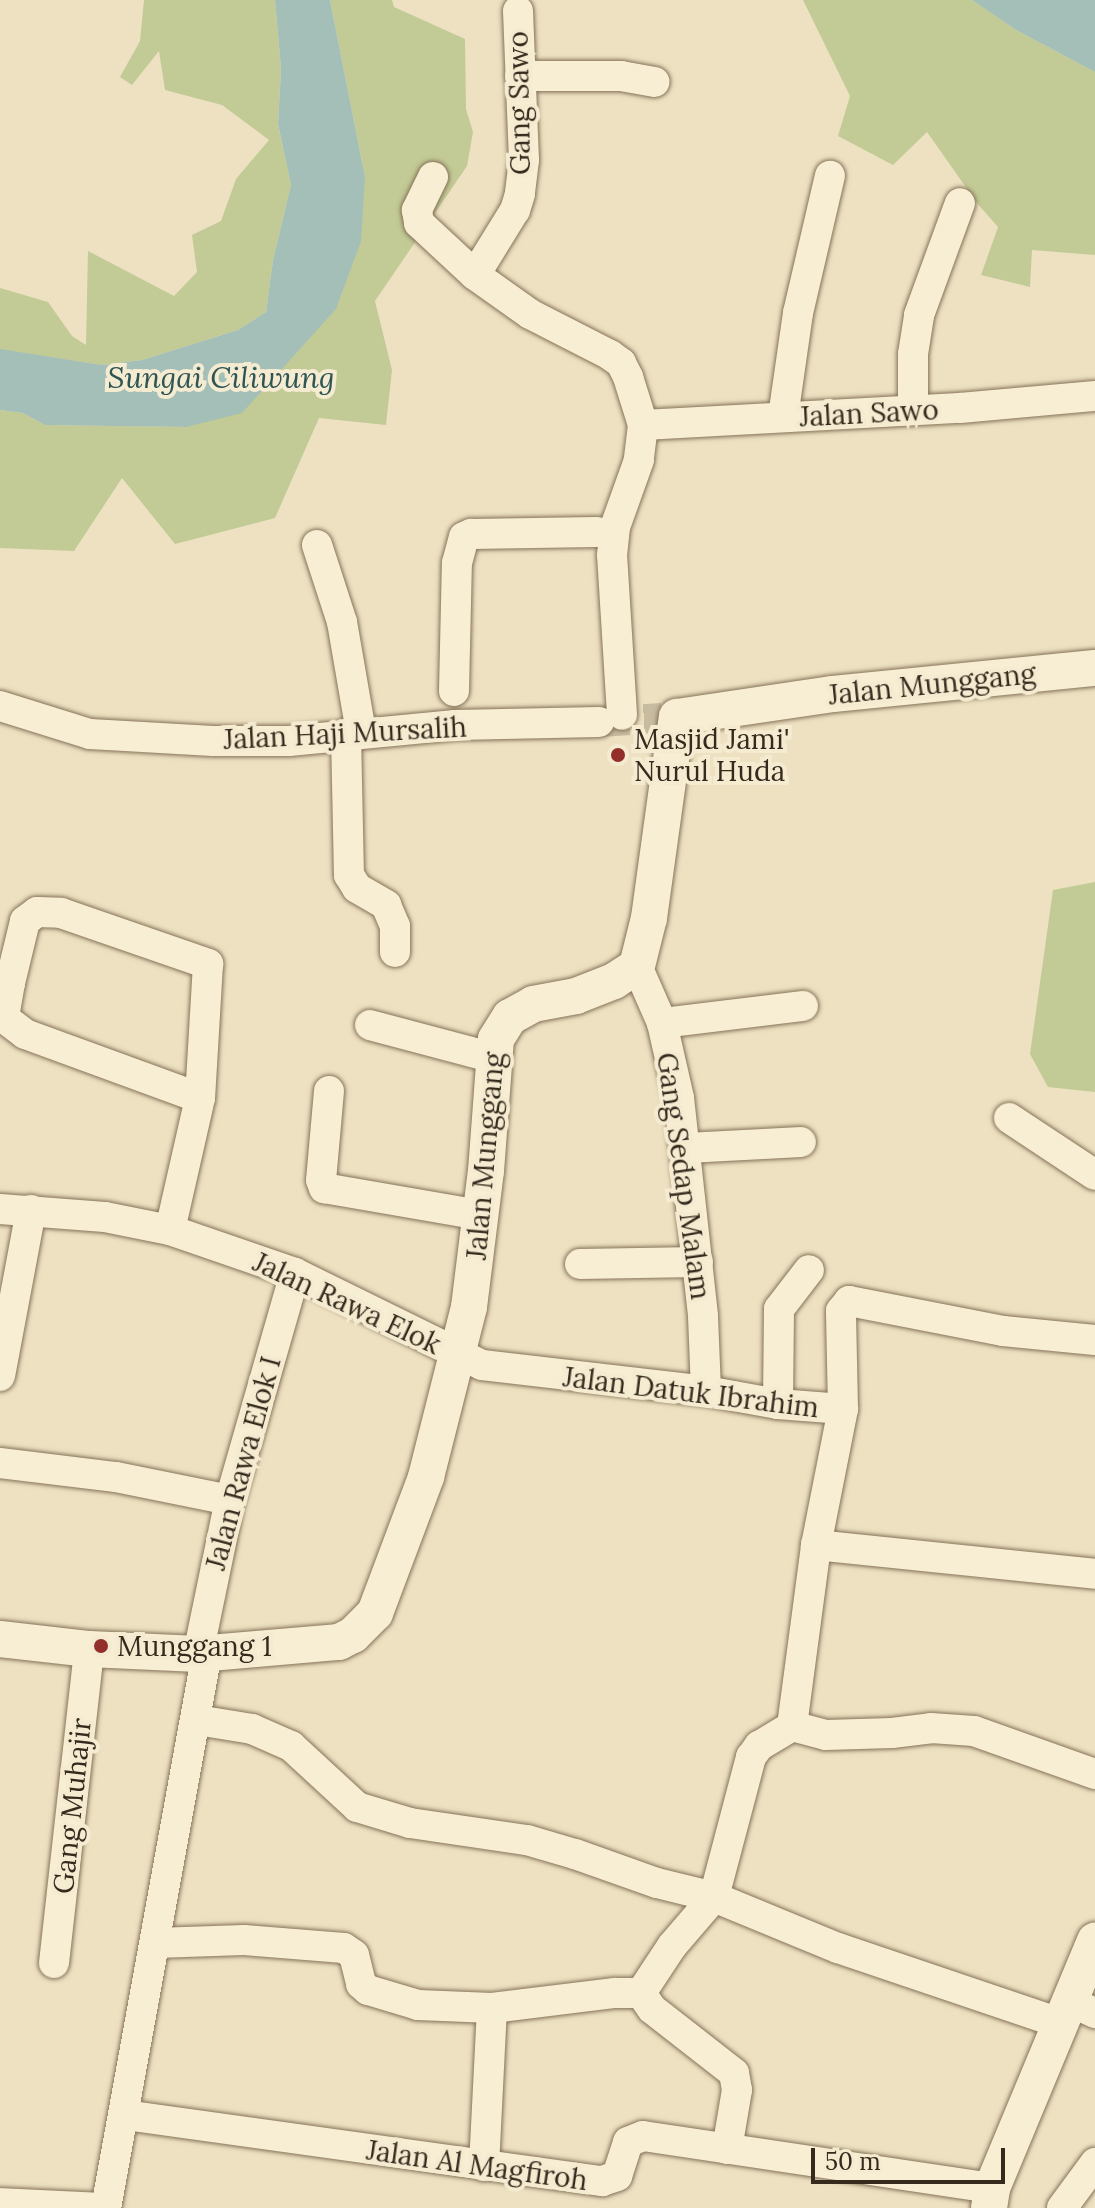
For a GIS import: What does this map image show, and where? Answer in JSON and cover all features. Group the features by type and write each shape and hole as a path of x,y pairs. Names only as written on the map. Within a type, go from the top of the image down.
{"street":[{"name":"Gang Sawo","path":"475,275 515,210 520,194 524,160 518,11"},
{"path":"520,76 621,76 654,82"},
{"path":"783,417 798,313 830,176"},
{"path":"433,177 417,210 419,223 475,275 530,314 621,363 643,425"},
{"path":"913,410 913,354 919,315 960,203"},
{"name":"Jalan Sawo","path":"643,425 1095,396"},
{"name":"Jalan Haji Mursalih","path":"0,706 90,734 148,739 289,741 353,733 455,707 611,718 612,555 615,527 639,460 643,425"},
{"path":"455,707 458,553 464,537 471,534 597,532"},
{"path":"317,545 342,622 353,733 349,875 357,888 386,905 395,926 395,952"},
{"name":"Jalan Munggang","path":"0,1639 89,1649 203,1654 339,1642 353,1635 375,1613 426,1477 459,1356 469,1307 480,1215 496,1039 510,1017 533,1004 576,996 614,981 637,966 649,918 669,717 833,694 1095,668"},
{"path":"170,1230 200,1098 208,964 61,913 37,912 25,921 5,983 4,1018 25,1034 200,1098"},
{"name":"Gang Sedap Malam","path":"637,966 662,1023 687,1148 706,1391"},
{"path":"662,1023 803,1006"},
{"path":"370,1025 494,1058"},
{"path":"329,1091 321,1180 324,1188 480,1215"},
{"path":"1009,1118 1095,1175"},
{"path":"687,1148 801,1142"},
{"name":"Jalan Rawa Elok","path":"0,1209 105,1217 170,1230 295,1273 459,1356"},
{"path":"0,1376 31,1210"},
{"path":"580,1264 698,1262"},
{"path":"778,1404 779,1309 809,1270"},
{"name":"Jalan Rawa Elok I","path":"203,1654 230,1500 295,1273"},
{"path":"843,1409 841,1311 849,1301 1003,1331 1095,1340"},
{"name":"Jalan Datuk Ibrahim","path":"459,1356 482,1365 558,1376 706,1391 778,1404 843,1409 816,1545 792,1726"},
{"path":"0,1463 116,1477 230,1500"},
{"path":"816,1545 1095,1574"},
{"name":"Gang Muhajir","path":"54,1963 89,1649"},
{"path":"0,2203 105,2208 125,2115 197,1720 203,1654"},
{"path":"197,1720 252,1729 291,1746 357,1807 410,1823 527,1840 657,1883 714,1897 838,1948 1075,2012"},
{"path":"641,1993 672,1946 714,1897 751,1757 759,1746 792,1726 826,1735 931,1728 974,1731 1095,1774"},
{"path":"155,1943 244,1940 344,1948 354,1955 361,1984 376,1994 418,2005 492,2008 615,1993 641,1993"},
{"path":"991,2198 1075,2012 1095,1941"},
{"path":"641,1993 652,2009 734,2073 737,2090 727,2149"},
{"path":"484,2166 492,2008"},
{"name":"Jalan Al Magfiroh","path":"125,2115 608,2181 619,2172 628,2142 643,2136 991,2198"},
{"path":"1062,2208 1095,2163"}],"green space":[{"path":"144,0 275,0 281,69 278,124 291,185 273,260 266,312 238,330 142,360 102,365 0,350 0,288 48,302 72,336 86,345 88,251 174,296 197,272 192,235 221,221 236,179 269,140 222,105 165,90 159,51 132,85 120,77 140,41"},
{"path":"330,0 392,0 394,7 465,39 466,109 473,132 467,166 375,301 392,370 386,425 319,418 275,518 175,544 122,478 74,551 0,548 0,410 23,413 45,425 186,427 365,177"},
{"path":"803,0 972,0 1016,30 1095,72 1095,255 1032,250 1030,287 981,275 998,227 977,203 927,132 893,165 838,136 850,96"},
{"path":"1095,882 1095,1092 1048,1087 1030,1054 1053,890"}],"water":[{"name":"Sungai Ciliwung","path":"275,0 330,0 365,177 361,241 336,309 242,413 186,427 45,425 23,413 0,410 0,349 102,365 142,360 238,330 266,312 273,260 291,185 278,124 281,69"},
{"path":"972,0 1095,0 1095,72 1016,30"}],"tunnel":[{"path":"599,722 662,718"}],"place":[{"name":"Masjid Jami' Nurul Huda","path":"618,755"},
{"name":"Munggang 1","path":"101,1646"}]}
